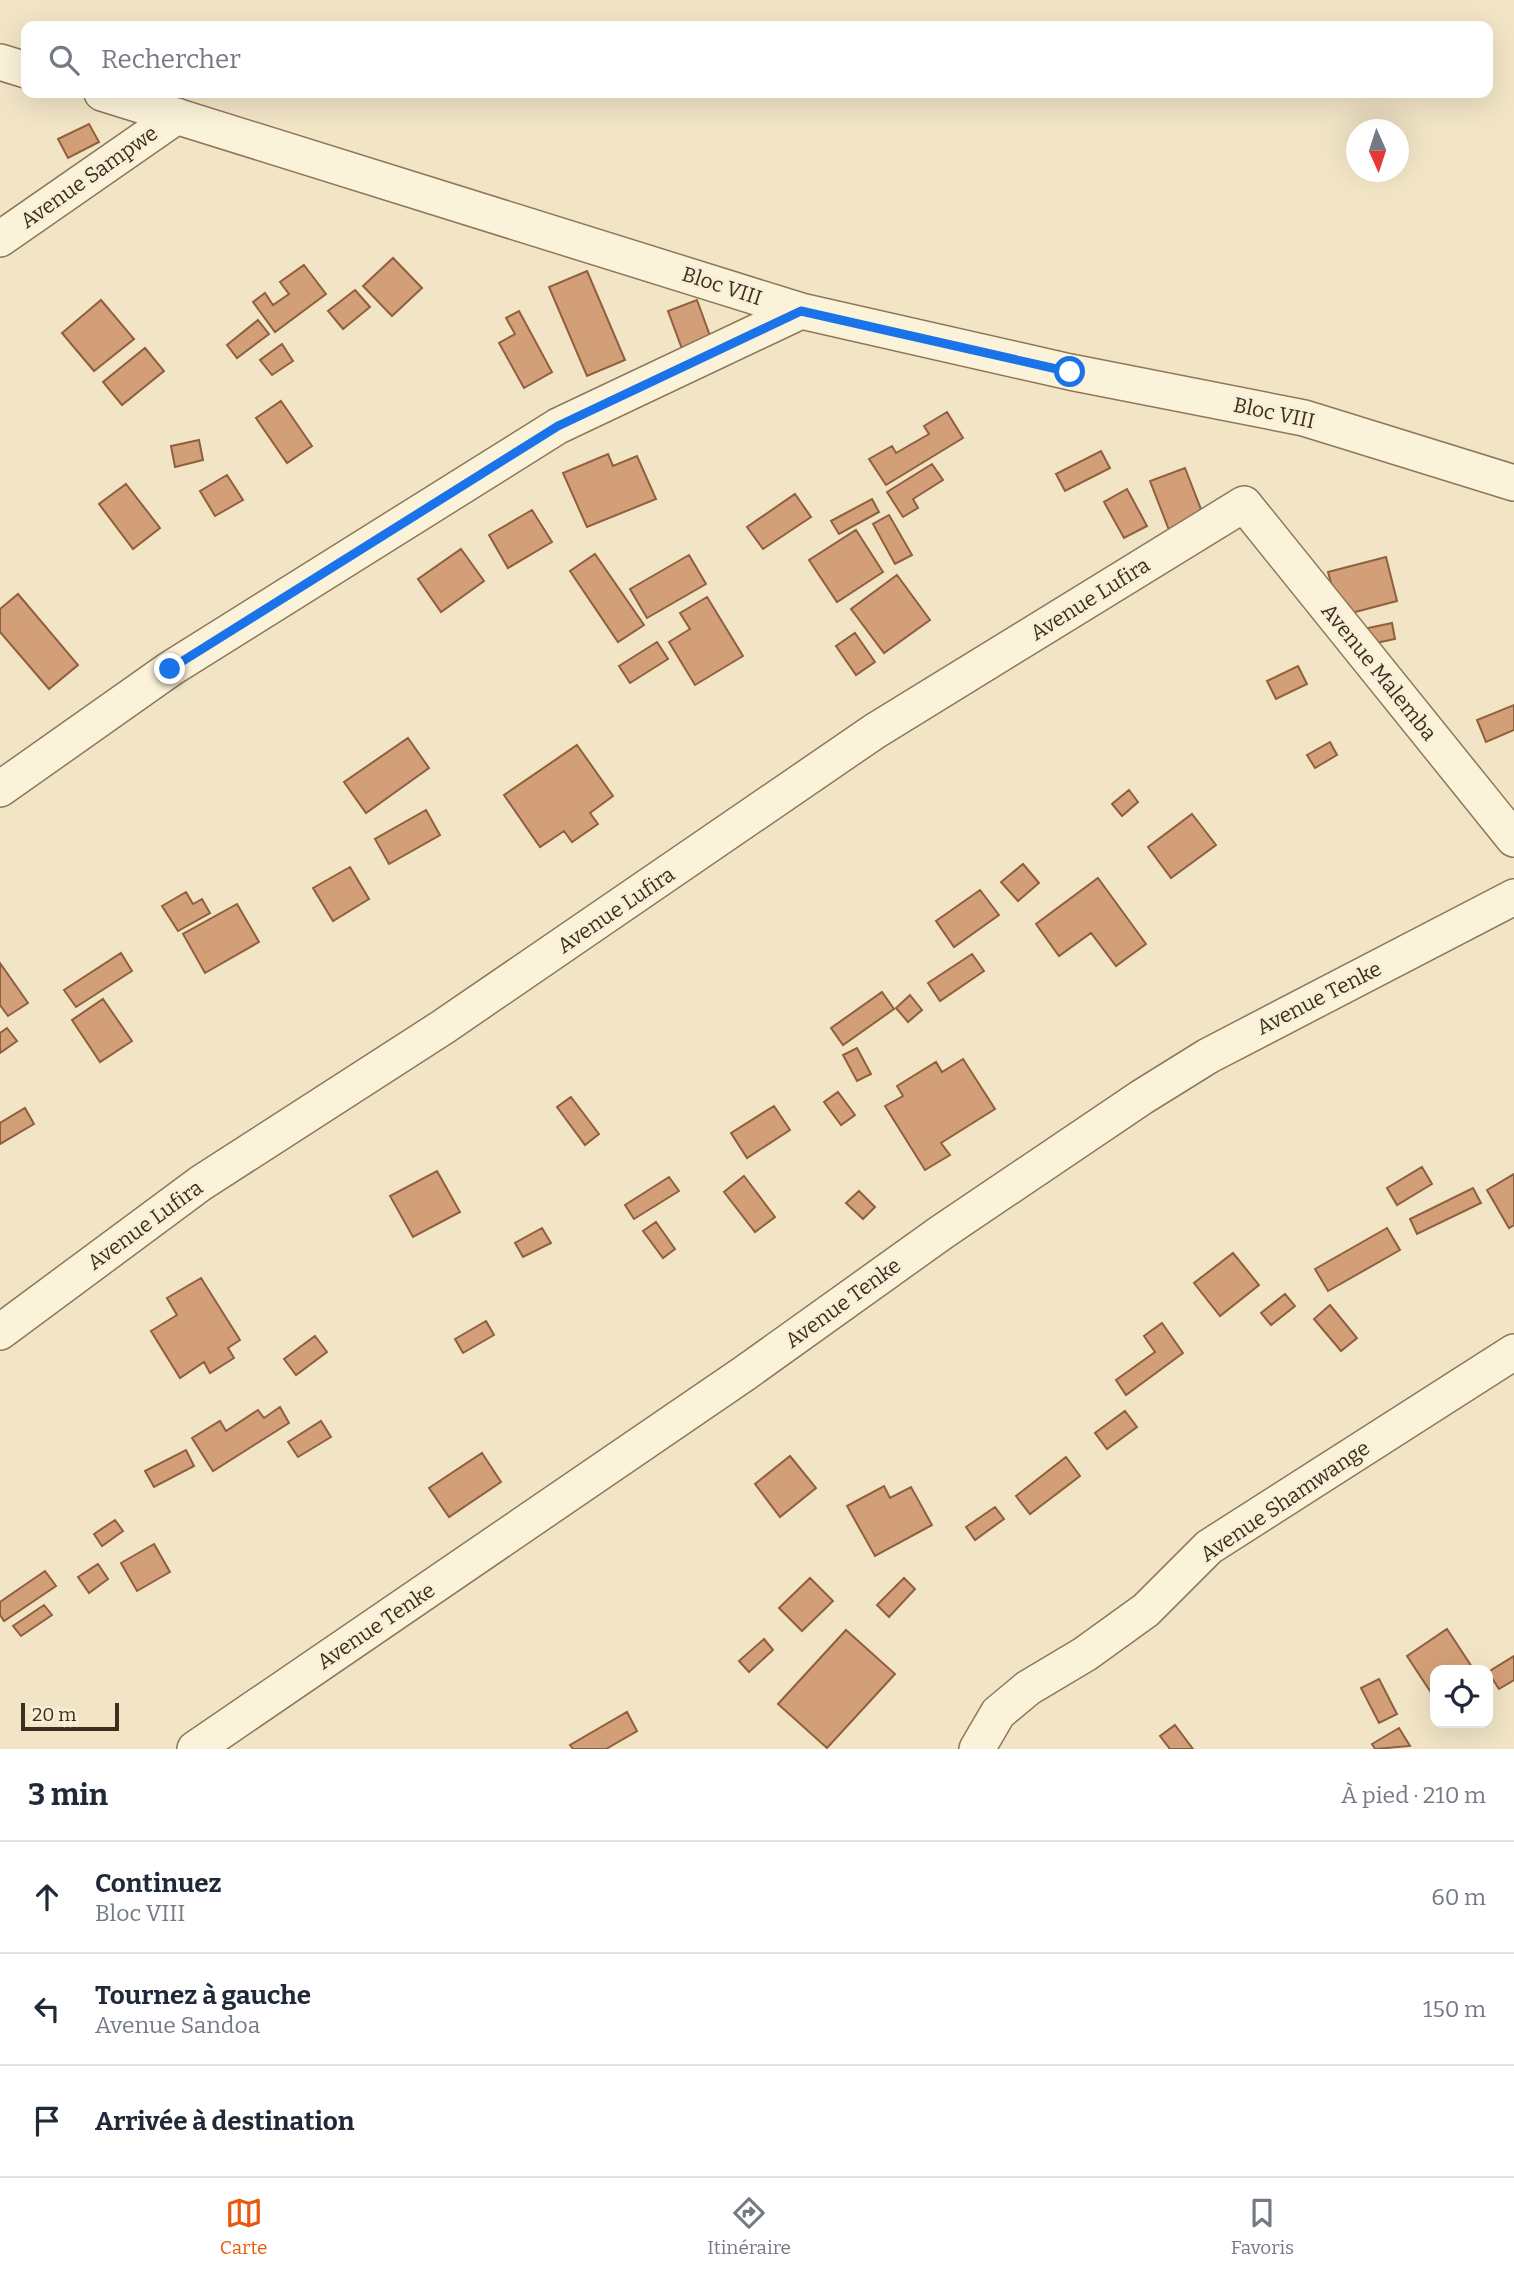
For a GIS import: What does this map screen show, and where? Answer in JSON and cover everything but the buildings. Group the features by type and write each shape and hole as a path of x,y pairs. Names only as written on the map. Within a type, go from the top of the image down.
{"street":[{"path":"0,62 21,68"},
{"name":"Bloc VIII","path":"118,98 801,311 1070,372 1304,418 1514,483"},
{"name":"Avenue Sampwe","path":"0,239 177,116"},
{"path":"0,789 170,669 558,426 801,311"},
{"name":"Avenue Malemba","path":"1244,504 1514,839"},
{"name":"Avenue Lufira","path":"0,1332 201,1183 454,1020 875,731 1244,504"},
{"name":"Avenue Tenke","path":"195,1749 745,1373 942,1232 1142,1097 1208,1056 1514,897"},
{"name":"Avenue Shamwange","path":"977,1749 999,1713 1028,1688 1085,1654 1146,1610 1209,1547 1514,1352"}],"route":[{"path":"170,669 558,426 801,311 1070,372"}]}
